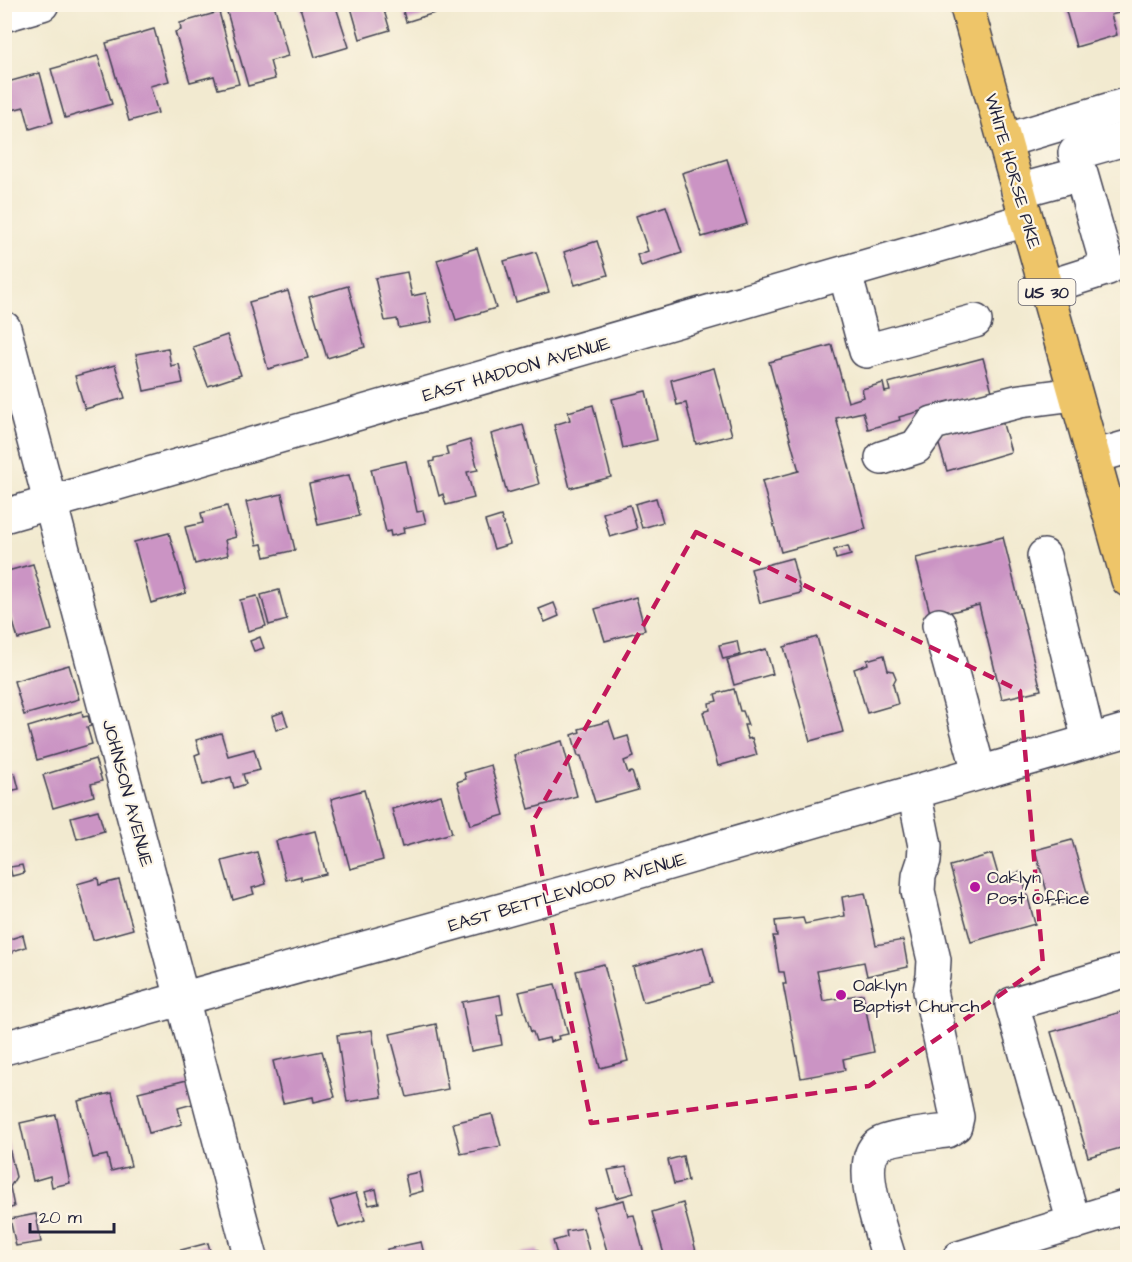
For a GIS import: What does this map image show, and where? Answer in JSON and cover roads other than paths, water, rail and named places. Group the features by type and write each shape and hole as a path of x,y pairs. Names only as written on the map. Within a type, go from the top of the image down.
{"highway":[{"name":"WHITE HORSE PIKE","path":"966,4 1127,574"}],"street":[{"path":"4,15 42,4"},
{"path":"1004,141 1128,104"},
{"path":"1046,288 1108,268 1067,122"},
{"name":"EAST HADDON AVENUE","path":"4,516 845,273 1022,206 1078,164 1128,138"},
{"path":"845,273 867,351 975,321"},
{"name":"JOHNSON AVENUE","path":"4,328 251,1257"},
{"path":"882,458 916,447 933,423 1020,401 1075,394"},
{"path":"1093,457 1128,447"},
{"path":"1044,556 1089,741"},
{"path":"939,625 979,772"},
{"name":"EAST BETTLEWOOD AVENUE","path":"4,1048 589,886 1128,730"},
{"path":"889,1257 873,1203 868,1172 870,1156 879,1145 891,1140 947,1131 954,1126 957,1117 930,991 934,960 918,891 925,846 914,792"},
{"path":"1074,1223 1012,1004 1128,970"},
{"path":"959,1257 1128,1206"}],"place":[{"name":"Oaklyn Post Office","path":"975,887"},
{"name":"Oaklyn Baptist Church","path":"841,995"}]}
